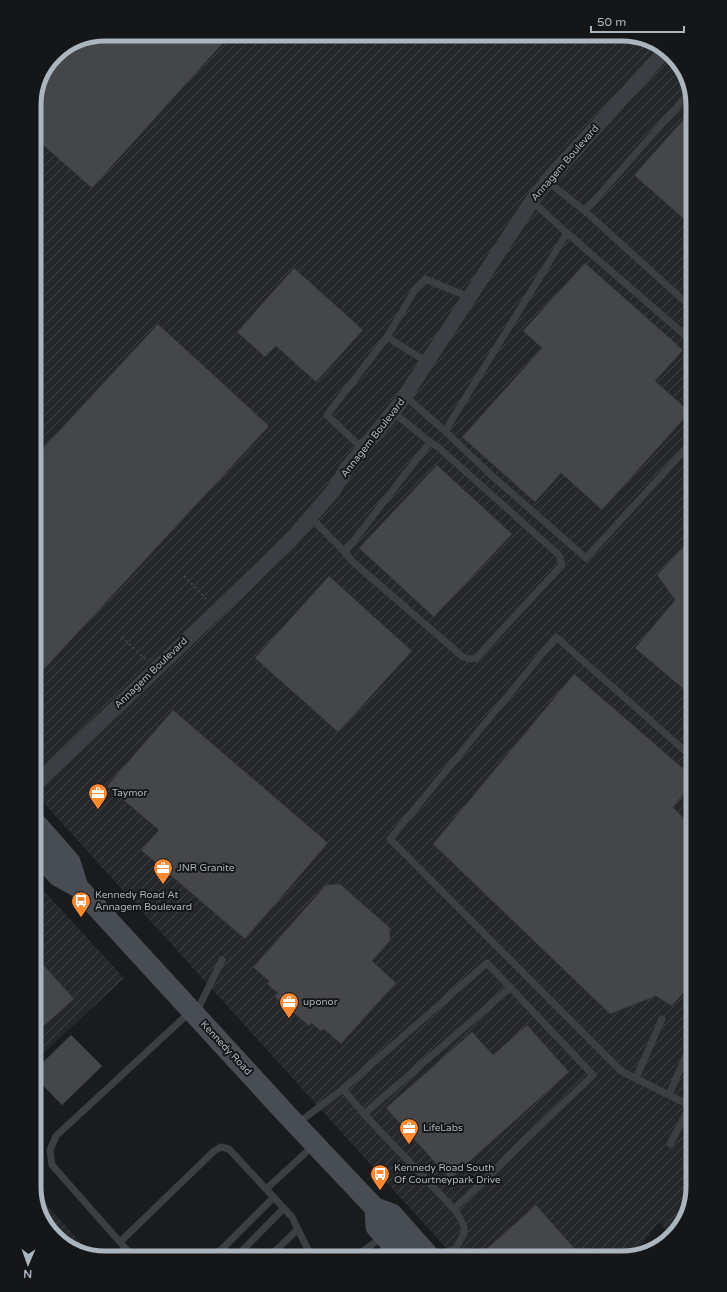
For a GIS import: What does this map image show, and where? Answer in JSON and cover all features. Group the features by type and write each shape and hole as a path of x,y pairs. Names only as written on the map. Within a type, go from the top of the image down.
{"main road":[{"name":"Kennedy Road","path":"41,829 70,862 78,886"},
{"name":"Kennedy Road","path":"41,857 58,876 78,886 193,1013 375,1208 392,1214 425,1251"},
{"path":"375,1208 376,1227 398,1251"}],"street":[{"name":"Annagem Boulevard","path":"41,779 289,542 333,491 348,467 405,396 532,201 547,181 661,55"}],"lane":[{"path":"585,211 685,97"},
{"path":"547,181 585,211 686,303"},
{"path":"532,201 686,336"},
{"path":"445,431 567,233"},
{"path":"363,449 326,415 387,337 416,288 425,279 469,297"},
{"path":"387,337 427,362"},
{"path":"405,396 445,431 490,474 586,558 686,449"},
{"path":"310,517 353,562 463,657 470,659 476,658 562,565 559,555 438,447 393,412"},
{"path":"345,552 430,442"},
{"path":"686,752 556,637 390,839 621,1070 686,1101"},
{"path":"128,1251 52,1165 50,1150 56,1136 193,1013 222,960"},
{"path":"296,1124 343,1089 487,962 593,1075 454,1209"},
{"path":"364,1114 511,987"},
{"path":"636,1078 662,1019"},
{"path":"669,1094 686,1056"},
{"path":"343,1089 364,1114 454,1209 463,1221 463,1236 459,1244 454,1249 449,1251"},
{"path":"670,1144 686,1115"},
{"path":"266,1189 315,1144"},
{"path":"120,1242 214,1151 221,1147 229,1149 292,1217 308,1251"},
{"path":"222,1250 274,1197"},
{"path":"243,1251 284,1208"},
{"path":"275,1251 298,1229"},
{"path":"364,1251 384,1236"}],"path":[{"path":"184,576 217,611"},
{"path":"122,637 156,669"}],"shaded area":[{"path":"626,41 642,44 664,57 673,66 681,81 685,93 685,1199 679,1215 667,1232 659,1222 638,1249 634,1250 449,1251 41,800 41,101 46,81 60,60 81,46 93,42"},
{"path":"41,888 124,978 41,1055"},
{"path":"42,1200 86,1248 66,1238 54,1226"}],"building":[{"path":"225,41 92,188 41,143 41,101 43,89 52,70 60,60 81,46 93,42"},
{"path":"686,117 686,221 634,175"},
{"path":"585,263 683,350 655,381 686,408 686,416 602,510 561,473 535,502 462,437 542,348 523,331"},
{"path":"294,268 363,330 316,382 276,346 265,357 237,332"},
{"path":"158,324 269,426 41,672 41,450"},
{"path":"437,465 512,534 434,617 359,548"},
{"path":"686,544 686,691 635,648 675,600 657,575"},
{"path":"329,576 412,651 338,732 255,658"},
{"path":"574,674 686,771 686,791 673,807 686,821 686,990 672,1006 656,996 610,1014 433,844"},
{"path":"173,710 328,843 245,939 141,850 159,830 107,786"},
{"path":"340,884 390,928 390,941 372,961 396,983 341,1044 324,1029 321,1031 311,1023 309,1026 275,997 278,993 267,984 269,981 253,967 326,885"},
{"path":"41,962 74,999 41,1029"},
{"path":"527,1025 569,1072 450,1179 386,1108 472,1032 493,1055"},
{"path":"71,1035 102,1066 62,1105 41,1083 41,1064"},
{"path":"536,1205 577,1251 484,1251"},
{"path":"219,1247 222,1251 215,1251"}],"place":[{"name":"Taymor","path":"98,810"},
{"name":"JNR Granite","path":"163,885"},
{"name":"Kennedy Road At Annagem Boulevard","path":"81,918"},
{"name":"uponor","path":"289,1019"},
{"name":"LifeLabs","path":"409,1145"},
{"name":"Kennedy Road South Of Courtneypark Drive","path":"380,1191"}]}
